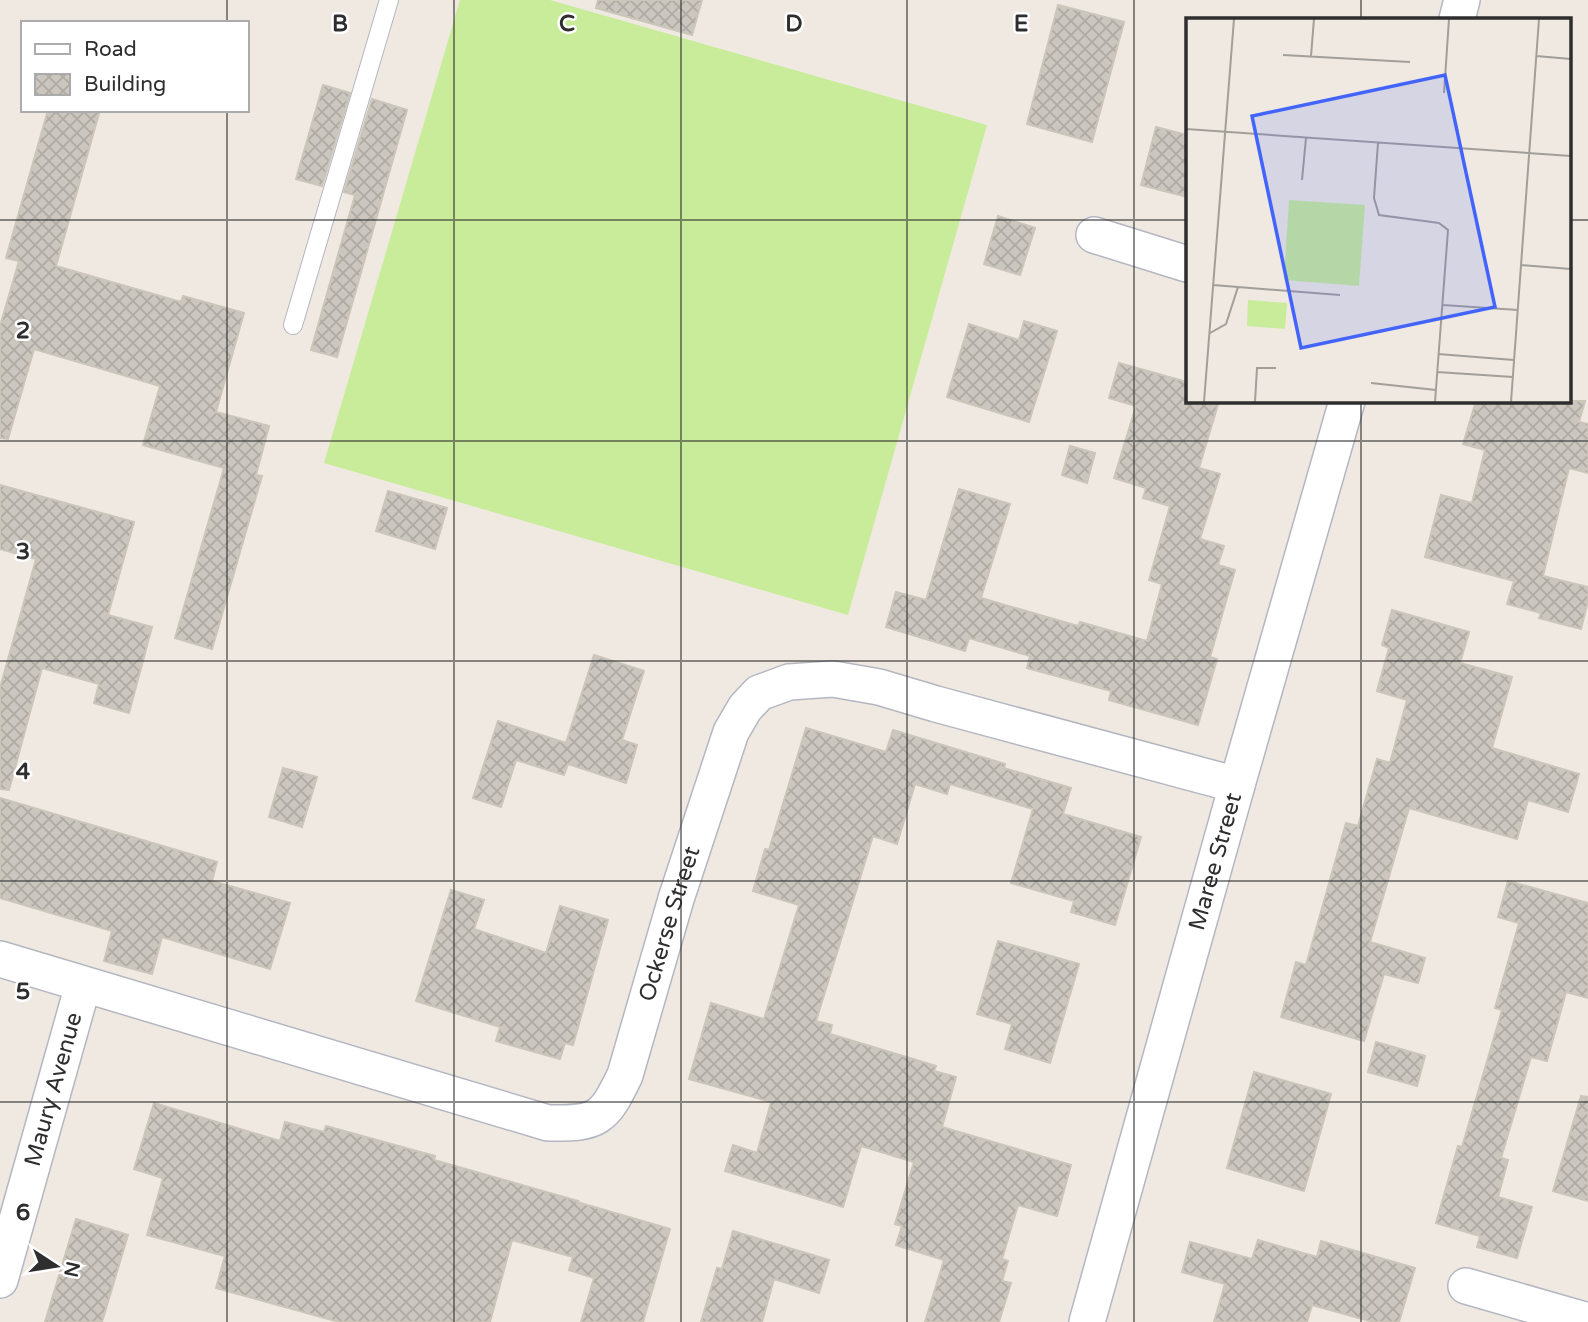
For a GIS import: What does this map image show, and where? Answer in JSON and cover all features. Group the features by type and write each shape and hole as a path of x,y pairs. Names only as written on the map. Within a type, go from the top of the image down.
{"street":[{"path":"1457,18 1462,0"},
{"path":"1094,235 1186,264"},
{"name":"Maree Street","path":"1087,1322 1347,402"},
{"name":"Ockerse Street","path":"83,985 548,1123 586,1122 603,1113 625,1074 676,899 727,743 746,708 759,692 789,681 834,679 879,687 1237,785"},
{"name":"Maury Avenue","path":"0,959 83,985 0,1280"},
{"path":"1466,1286 1588,1321"}],"lane":[{"path":"293,325 389,0"}],"green space":[{"path":"460,0 550,0 987,125 848,615 324,463"}],"building":[{"path":"598,0 702,0 692,35 596,8"},
{"path":"1058,5 1124,22 1092,142 1027,124"},
{"path":"323,85 350,93 322,186 296,179"},
{"path":"372,99 407,110 337,357 311,350 355,195 344,192"},
{"path":"47,112 99,112 56,266 181,302 183,296 244,313 216,412 269,426 256,475 262,476 212,649 175,638 224,468 143,445 160,386 34,349 8,439 0,438 0,326 19,261 6,258"},
{"path":"1156,127 1186,135 1186,197 1141,185"},
{"path":"998,216 1035,228 1020,275 984,264"},
{"path":"1024,321 1057,331 1029,422 947,397 969,324 1019,340"},
{"path":"1119,363 1186,382 1186,402 1219,402 1199,468 1220,474 1200,539 1224,546 1218,565 1235,570 1210,657 1217,659 1198,725 1109,700 1111,691 1027,668 1030,656 969,638 965,651 886,627 896,592 926,600 959,489 1010,504 981,598 1078,626 1080,622 1147,641 1162,584 1149,580 1170,506 1143,498 1146,488 1114,478 1136,406 1109,398"},
{"path":"1585,401 1579,422 1588,424 1588,473 1569,468 1543,576 1588,587 1588,601 1581,629 1539,618 1541,613 1507,604 1514,581 1425,557 1441,495 1472,503 1485,450 1463,444 1476,402"},
{"path":"1070,446 1095,453 1087,483 1062,475"},
{"path":"0,485 134,522 108,615 152,627 129,713 94,703 99,684 42,668 9,790 0,789 0,688 36,559 0,549"},
{"path":"388,491 447,508 435,549 376,531"},
{"path":"1392,610 1469,632 1460,663 1512,677 1492,748 1579,774 1568,812 1528,800 1517,839 1409,808 1370,942 1425,958 1418,983 1384,974 1364,1041 1281,1017 1296,962 1306,965 1346,823 1358,826 1377,759 1390,763 1407,700 1377,691 1389,648 1382,645"},
{"path":"594,655 644,671 622,740 637,745 626,783 568,764 564,775 516,760 501,807 473,798 498,721 566,743"},
{"path":"806,728 886,752 893,730 1005,764 1004,768 1071,788 1063,814 1141,837 1115,925 1071,912 1074,901 1011,883 1033,809 950,784 947,794 915,784 897,844 873,836 816,1021 832,1025 830,1034 936,1066 934,1071 956,1077 942,1127 1071,1165 1057,1216 1018,1205 1002,1259 1008,1261 1002,1281 1011,1283 999,1322 925,1322 944,1260 896,1245 902,1226 895,1224 914,1162 861,1146 843,1207 725,1171 733,1145 757,1153 771,1102 689,1079 711,1003 764,1019 799,905 753,891 765,849 769,850"},
{"path":"283,768 317,777 302,827 269,817"},
{"path":"0,798 217,862 212,881 290,903 270,969 162,937 152,974 104,961 112,931 0,898"},
{"path":"1508,881 1588,903 1588,998 1566,992 1547,1061 1531,1057 1501,1158 1508,1160 1498,1197 1532,1207 1517,1258 1477,1247 1480,1236 1436,1223 1458,1146 1462,1147 1502,1010 1495,1008 1519,923 1498,917"},
{"path":"451,890 484,900 474,929 546,953 560,906 608,920 573,1045 565,1043 560,1059 496,1041 500,1027 416,1001"},
{"path":"998,941 1079,964 1050,1063 1005,1049 1012,1024 977,1014"},
{"path":"1376,1042 1425,1056 1417,1086 1368,1072"},
{"path":"1254,1072 1331,1094 1304,1191 1227,1168"},
{"path":"1581,1096 1588,1097 1588,1201 1553,1191"},
{"path":"154,1103 280,1141 285,1122 324,1132 326,1126 435,1156 434,1160 670,1229 643,1322 581,1322 594,1278 569,1270 573,1257 512,1240 490,1322 339,1322 216,1288 225,1256 147,1235 163,1178 134,1169"},
{"path":"76,1219 128,1235 102,1322 45,1322"},
{"path":"733,1231 829,1260 819,1293 774,1279 762,1322 701,1322 717,1268 722,1269"},
{"path":"1258,1240 1317,1257 1321,1241 1415,1268 1399,1322 1373,1322 1312,1305 1307,1322 1214,1322 1225,1284 1182,1272 1190,1242 1252,1259"}]}
